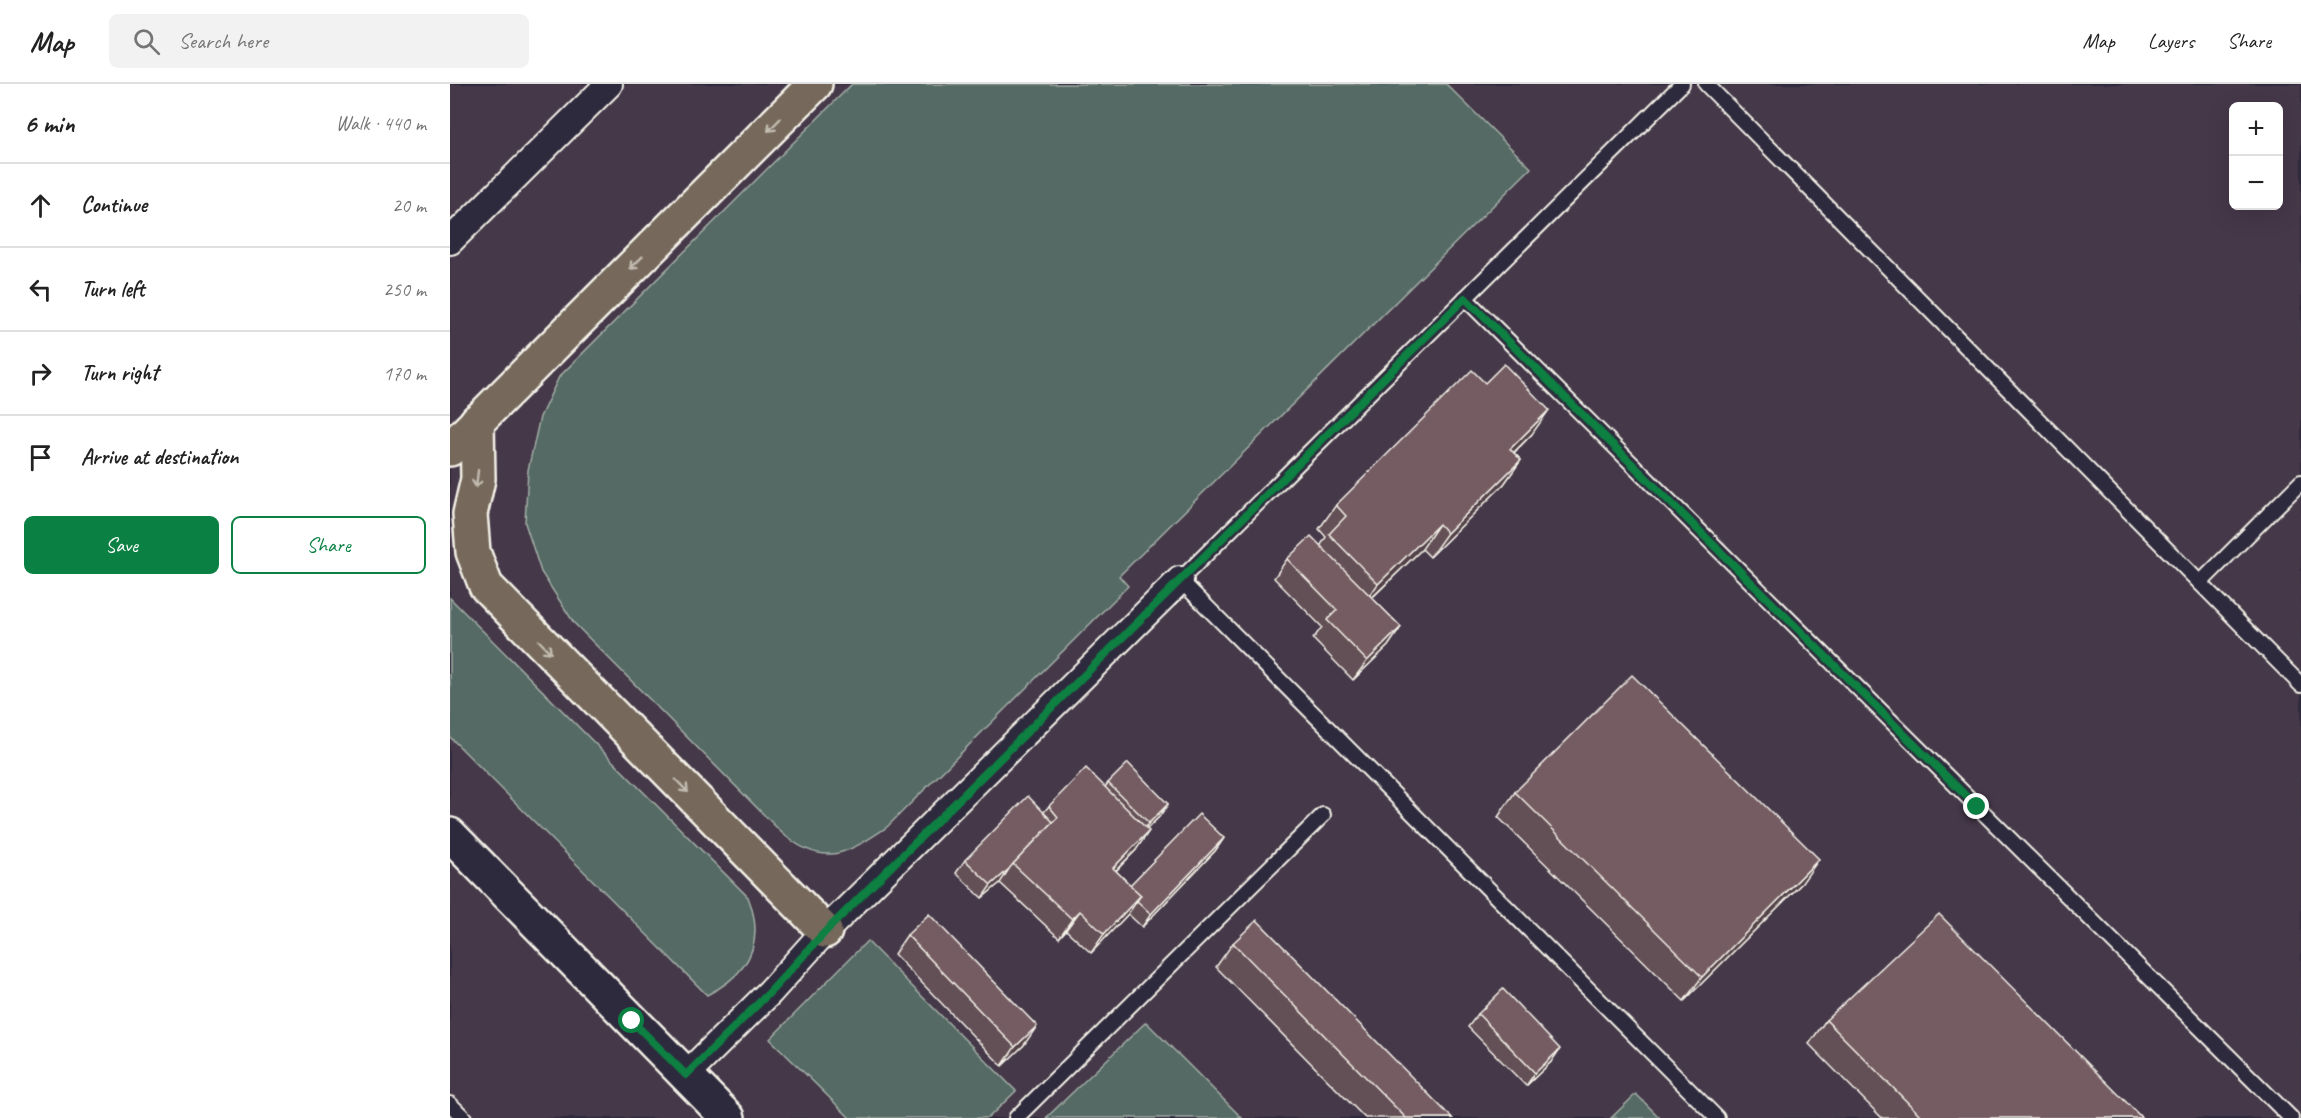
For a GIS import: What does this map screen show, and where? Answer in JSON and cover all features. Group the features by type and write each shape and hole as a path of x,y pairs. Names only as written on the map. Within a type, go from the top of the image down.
{"highway":[{"path":"450,448 815,84"},
{"path":"477,421 478,479 470,514 473,552 486,586 825,932"}],"street":[{"path":"450,241 609,84"},
{"path":"686,1075 770,992 825,932 1180,580"},
{"path":"450,835 728,1118"}],"lane":[{"path":"1682,84 1180,580 1717,1118"},
{"path":"1706,84 2301,685"},
{"path":"1465,298 2291,1118"},
{"path":"2200,583 2301,482"},
{"path":"1016,1118 1323,815"},
{"path":"450,1104 464,1118"}],"shaded area":[{"path":"450,84 2301,84 2301,1118 450,1118"}],"green space":[{"path":"852,84 1446,84 1531,168 1119,576 1128,586 887,827 848,850 824,854 798,845 783,834 574,623 541,572 525,523 528,470 540,417 559,377"},
{"path":"450,598 748,897 755,929 754,943 743,967 722,987 707,995 450,737"},
{"path":"867,941 1016,1091 988,1118 850,1118 770,1039"},
{"path":"1146,1022 1242,1118 1046,1118"},
{"path":"1636,1094 1660,1118 1611,1118"}],"building":[{"path":"1504,364 1549,410 1510,449 1521,460 1447,533 1439,524 1378,584 1329,534 1346,516 1336,505 1472,370 1485,383"},
{"path":"1311,536 1401,627 1367,661 1327,620 1337,610 1287,559"},
{"path":"1632,675 1819,859 1702,977 1515,792"},
{"path":"1128,763 1168,804 1149,823 1108,783"},
{"path":"1086,768 1149,831 1113,868 1141,895 1104,934 1080,911 1072,919 1013,864 1058,817 1049,806"},
{"path":"1028,796 1053,822 991,885 965,860"},
{"path":"1199,814 1224,838 1151,914 1137,901 1141,895 1130,885"},
{"path":"929,914 1037,1026 1015,1047 907,935"},
{"path":"1939,914 2142,1118 1923,1118 1826,1020"},
{"path":"1257,920 1452,1118 1406,1118 1233,943"},
{"path":"1503,989 1560,1049 1535,1073 1478,1014"}],"route":[{"path":"632,1021 686,1075 770,992 825,932 1465,298 1977,807"}]}
